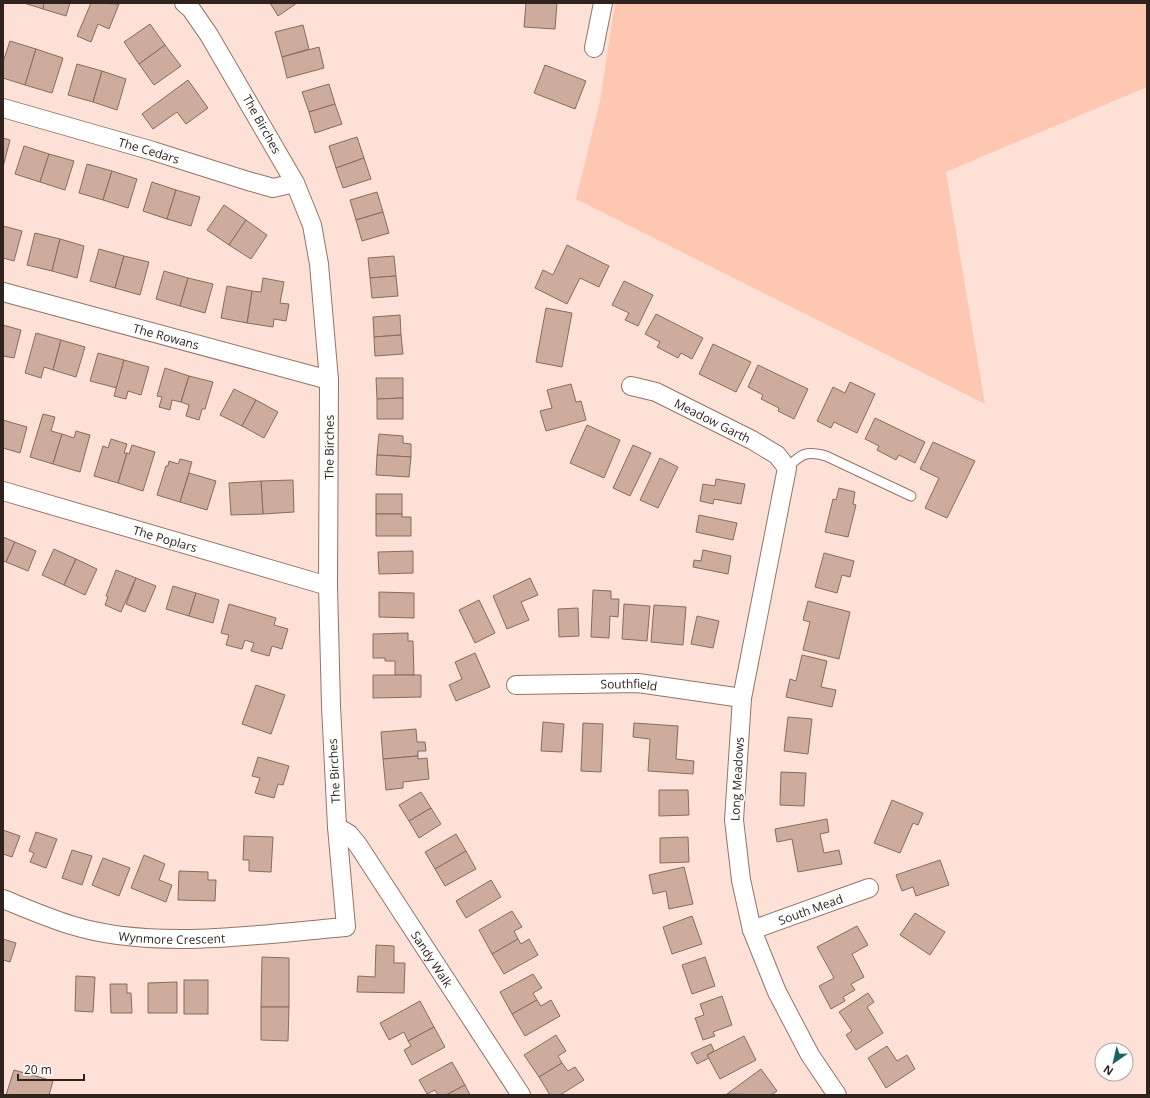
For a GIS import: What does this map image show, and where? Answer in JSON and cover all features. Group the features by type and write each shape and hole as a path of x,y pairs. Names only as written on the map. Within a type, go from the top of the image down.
{"street":[{"name":"The Birches","path":"184,3 191,8 209,35 295,183 312,225 319,264 329,380 328,586 331,706 338,827 346,927"},
{"path":"594,48 603,3"},
{"name":"The Cedars","path":"3,108 153,151 274,188 295,183"},
{"name":"The Rowans","path":"3,292 329,380"},
{"name":"Meadow Garth","path":"631,386 656,392 752,440 777,455 787,468"},
{"name":"Long Meadows","path":"787,468 742,698 734,820 742,880 752,930 777,992 810,1055 837,1095"},
{"name":"The Poplars","path":"3,491 328,586"},
{"name":"Southfield","path":"516,685 638,684 742,698"},
{"name":"Sandy Walk","path":"338,827 349,834 358,845 521,1095"},
{"name":"South Mead","path":"752,930 869,888"},
{"name":"Wynmore Crescent","path":"3,899 72,926 114,934 157,939 220,937 346,927"}],"lane":[{"path":"787,468 799,456 812,452 826,456 911,496"}],"shaded area":[{"path":"615,3 1147,3 1147,87 946,172 985,404 576,199 600,101"}],"building":[{"path":"24,3 44,3 43,9"},
{"path":"44,3 70,3 66,16 43,9"},
{"path":"91,3 119,4 109,29 98,24 91,42 77,36"},
{"path":"270,3 297,3 278,16"},
{"path":"526,3 557,3 555,29 524,27"},
{"path":"150,24 165,45 139,64 124,42"},
{"path":"303,25 309,49 282,57 275,32"},
{"path":"10,41 36,49 25,85 3,78 3,62"},
{"path":"165,45 181,66 154,85 139,64"},
{"path":"319,47 324,68 287,78 282,57"},
{"path":"36,49 63,58 52,93 25,85"},
{"path":"77,64 102,71 93,102 68,95"},
{"path":"545,65 586,81 575,109 534,93"},
{"path":"102,71 126,79 117,110 93,102"},
{"path":"188,80 208,108 186,124 177,112 153,129 142,114"},
{"path":"329,84 335,104 309,112 302,92"},
{"path":"335,104 342,124 315,133 309,112"},
{"path":"357,137 364,158 336,168 329,146"},
{"path":"3,138 10,140 3,167"},
{"path":"24,146 49,154 40,182 15,174"},
{"path":"49,154 74,161 65,190 40,182"},
{"path":"364,158 371,179 343,188 336,168"},
{"path":"87,164 112,171 103,200 79,193"},
{"path":"112,171 137,179 128,208 103,200"},
{"path":"152,182 176,190 167,219 143,211"},
{"path":"176,190 200,197 191,226 167,219"},
{"path":"377,192 383,212 356,220 350,200"},
{"path":"224,205 246,220 229,245 207,230"},
{"path":"383,212 389,233 362,241 356,220"},
{"path":"246,220 267,235 251,259 229,245"},
{"path":"3,226 22,231 14,261 3,258"},
{"path":"35,233 60,239 52,271 27,265"},
{"path":"60,239 84,246 77,278 52,271"},
{"path":"567,245 609,266 599,287 580,278 567,304 535,288 543,270 553,275"},
{"path":"99,249 124,256 115,288 90,281"},
{"path":"124,256 149,262 140,295 115,288"},
{"path":"394,256 396,276 370,278 368,258"},
{"path":"164,271 188,278 180,306 156,299"},
{"path":"396,276 398,296 372,298 370,278"},
{"path":"188,278 213,284 205,313 180,306"},
{"path":"263,278 284,282 280,303 289,304 286,321 274,319 273,327 247,323 252,291 261,292"},
{"path":"624,281 653,295 638,326 625,320 629,313 612,305"},
{"path":"227,286 252,291 247,323 221,318"},
{"path":"546,308 572,313 562,367 536,362"},
{"path":"656,314 703,338 692,359 681,353 678,358 657,347 660,342 645,334"},
{"path":"400,315 401,335 374,337 373,317"},
{"path":"3,325 21,330 14,358 3,356"},
{"path":"36,333 61,340 53,370 44,367 41,378 25,373"},
{"path":"401,335 403,354 375,356 374,337"},
{"path":"61,340 85,347 76,377 53,370"},
{"path":"713,344 751,362 736,392 699,374"},
{"path":"98,353 124,360 117,388 90,381"},
{"path":"124,360 149,367 141,395 128,391 126,399 114,396"},
{"path":"758,365 808,389 794,419 778,411 779,408 761,399 763,395 748,387"},
{"path":"165,368 189,376 181,402 172,400 170,410 159,407 162,397 157,396"},
{"path":"189,376 213,382 205,409 202,409 199,420 186,416 189,405 181,402"},
{"path":"376,378 403,378 403,398 377,399"},
{"path":"850,382 875,394 857,433 834,422 831,428 817,421 833,387 845,393"},
{"path":"571,384 576,402 581,401 586,420 546,431 540,411 552,408 547,390"},
{"path":"234,389 256,400 242,426 220,415"},
{"path":"403,398 403,419 377,419 377,399"},
{"path":"256,400 278,412 264,438 242,426"},
{"path":"43,414 55,417 51,431 62,434 53,464 30,457"},
{"path":"875,418 925,442 915,463 899,455 896,460 877,450 879,446 865,439"},
{"path":"3,420 27,427 20,453 3,448"},
{"path":"587,425 620,440 604,478 570,463"},
{"path":"76,431 90,435 80,472 53,464 62,434 74,438"},
{"path":"379,434 403,436 403,443 411,444 411,457 377,455"},
{"path":"111,439 127,444 124,453 127,453 118,483 94,476 103,446 108,448"},
{"path":"933,442 975,461 947,518 925,508 939,478 920,469"},
{"path":"132,445 155,452 143,491 118,483 127,453 129,454"},
{"path":"633,445 651,453 630,496 613,488"},
{"path":"377,455 411,457 409,477 376,475"},
{"path":"660,458 678,467 658,508 640,500"},
{"path":"180,459 192,462 180,502 157,495 169,461 178,464"},
{"path":"189,473 216,481 207,510 180,502"},
{"path":"716,479 745,484 741,504 714,499 713,504 700,501 703,484 715,486"},
{"path":"293,480 294,512 263,514 261,481"},
{"path":"261,481 263,514 231,515 229,483"},
{"path":"839,488 855,492 853,504 856,505 848,537 825,532 833,499 836,500"},
{"path":"376,494 402,494 402,514 376,514"},
{"path":"376,514 402,514 402,517 411,517 411,536 376,536"},
{"path":"699,515 737,523 733,540 696,532"},
{"path":"3,537 15,542 6,562 4,561 3,564"},
{"path":"15,542 36,551 28,571 6,562"},
{"path":"54,549 76,559 64,585 42,575"},
{"path":"703,550 731,556 728,574 693,567 694,560 701,561"},
{"path":"413,551 413,573 379,574 378,552"},
{"path":"824,553 854,561 850,577 842,575 837,593 815,587"},
{"path":"76,559 97,569 85,595 64,585"},
{"path":"116,570 136,578 121,612 105,605 108,597 106,596"},
{"path":"136,578 156,586 145,612 126,604"},
{"path":"530,578 538,595 521,602 529,620 507,629 493,596"},
{"path":"173,586 196,593 189,616 166,609"},
{"path":"593,590 611,591 611,599 619,599 618,617 610,616 609,638 591,637"},
{"path":"379,592 414,593 414,618 379,617"},
{"path":"196,593 219,600 213,623 189,616"},
{"path":"479,600 495,633 475,643 459,610"},
{"path":"808,601 850,612 839,659 803,650 810,622 803,620"},
{"path":"229,604 276,618 274,625 288,629 282,649 272,646 269,656 251,651 254,643 245,640 242,649 226,645 229,635 221,633"},
{"path":"624,604 650,606 647,641 622,639"},
{"path":"654,605 686,607 683,645 651,642"},
{"path":"578,608 579,636 559,637 558,609"},
{"path":"697,616 719,621 713,648 691,644"},
{"path":"408,633 408,641 413,641 414,675 395,675 395,661 385,661 385,658 373,658 373,634"},
{"path":"475,653 490,687 456,701 449,685 462,679 455,662"},
{"path":"802,655 827,661 821,687 836,690 832,707 786,697 790,679 796,681"},
{"path":"373,675 421,675 421,697 373,698"},
{"path":"256,685 285,695 271,734 242,724"},
{"path":"788,717 812,719 808,754 784,751"},
{"path":"543,722 564,724 562,752 541,751"},
{"path":"583,723 603,724 601,772 581,771"},
{"path":"634,723 678,726 676,759 694,761 693,774 648,771 650,739 633,737"},
{"path":"416,729 417,742 425,742 426,751 418,751 418,756 383,759 381,732"},
{"path":"418,756 418,759 427,758 429,779 403,782 403,788 386,790 383,759"},
{"path":"258,757 289,766 283,785 278,784 274,798 255,793 260,778 252,776"},
{"path":"781,772 806,773 804,806 780,805"},
{"path":"659,790 688,790 689,815 659,816"},
{"path":"421,792 431,808 409,821 399,805"},
{"path":"892,800 923,813 918,825 913,823 900,853 874,843"},
{"path":"431,808 441,824 419,838 409,821"},
{"path":"827,819 829,832 820,834 824,853 839,850 842,864 798,872 792,839 777,842 775,829"},
{"path":"3,830 20,836 12,857 3,854"},
{"path":"36,832 57,839 46,868 30,862 34,853 29,851"},
{"path":"456,834 466,851 435,869 425,852"},
{"path":"244,836 273,837 271,872 249,871 249,860 243,860"},
{"path":"688,837 689,862 660,863 660,838"},
{"path":"72,850 92,856 82,885 62,878"},
{"path":"466,851 476,869 445,886 435,869"},
{"path":"144,855 165,864 159,880 172,885 166,902 131,888"},
{"path":"103,858 130,868 119,896 92,885"},
{"path":"940,860 949,885 916,896 913,887 902,891 896,875"},
{"path":"684,867 693,904 669,909 666,891 653,894 649,875"},
{"path":"179,871 208,872 208,880 216,880 215,901 178,900"},
{"path":"491,880 501,897 466,918 456,901"},
{"path":"512,911 522,927 514,931 518,939 492,954 479,930"},
{"path":"915,913 945,932 930,955 900,935"},
{"path":"692,916 702,944 672,954 663,927"},
{"path":"857,926 868,945 852,954 864,977 851,984 855,990 843,997 845,1001 831,1009 819,986 834,978 817,947"},
{"path":"3,939 16,943 10,962 3,960"},
{"path":"518,939 521,944 529,939 538,955 504,974 492,954"},
{"path":"376,945 394,946 394,963 405,963 404,993 357,992 358,976 375,977"},
{"path":"262,957 289,958 289,1007 261,1007"},
{"path":"705,957 715,986 692,994 682,965"},
{"path":"533,974 542,988 533,993 537,1000 512,1014 500,992"},
{"path":"76,976 95,977 93,1012 75,1011"},
{"path":"184,980 208,980 208,1014 184,1014"},
{"path":"177,982 177,1013 148,1013 148,983"},
{"path":"110,984 127,984 127,993 131,993 132,1013 111,1013"},
{"path":"868,993 874,1002 867,1007 883,1033 856,1050 846,1035 852,1031 839,1012"},
{"path":"722,996 732,1025 713,1032 715,1036 703,1040 695,1018 704,1015 700,1004"},
{"path":"537,1000 541,1006 551,1000 560,1016 525,1036 512,1014"},
{"path":"420,1001 434,1027 408,1041 404,1032 389,1040 380,1023"},
{"path":"261,1007 289,1007 288,1041 261,1040"},
{"path":"434,1027 445,1047 412,1065 404,1050 411,1046 408,1041"},
{"path":"556,1035 566,1051 558,1056 562,1063 539,1077 524,1055"},
{"path":"744,1036 756,1060 720,1079 707,1055"},
{"path":"711,1044 714,1051 707,1055 709,1058 697,1064 691,1053"},
{"path":"887,1046 897,1061 907,1055 915,1069 886,1088 868,1058"},
{"path":"452,1062 465,1085 446,1095 438,1095 435,1090 427,1094 419,1080"},
{"path":"562,1063 568,1071 575,1067 584,1080 560,1095 550,1095 539,1077"},
{"path":"761,1069 777,1091 771,1095 727,1094"},
{"path":"14,1070 53,1081 49,1095 6,1095"},
{"path":"465,1085 470,1095 446,1095"}]}
